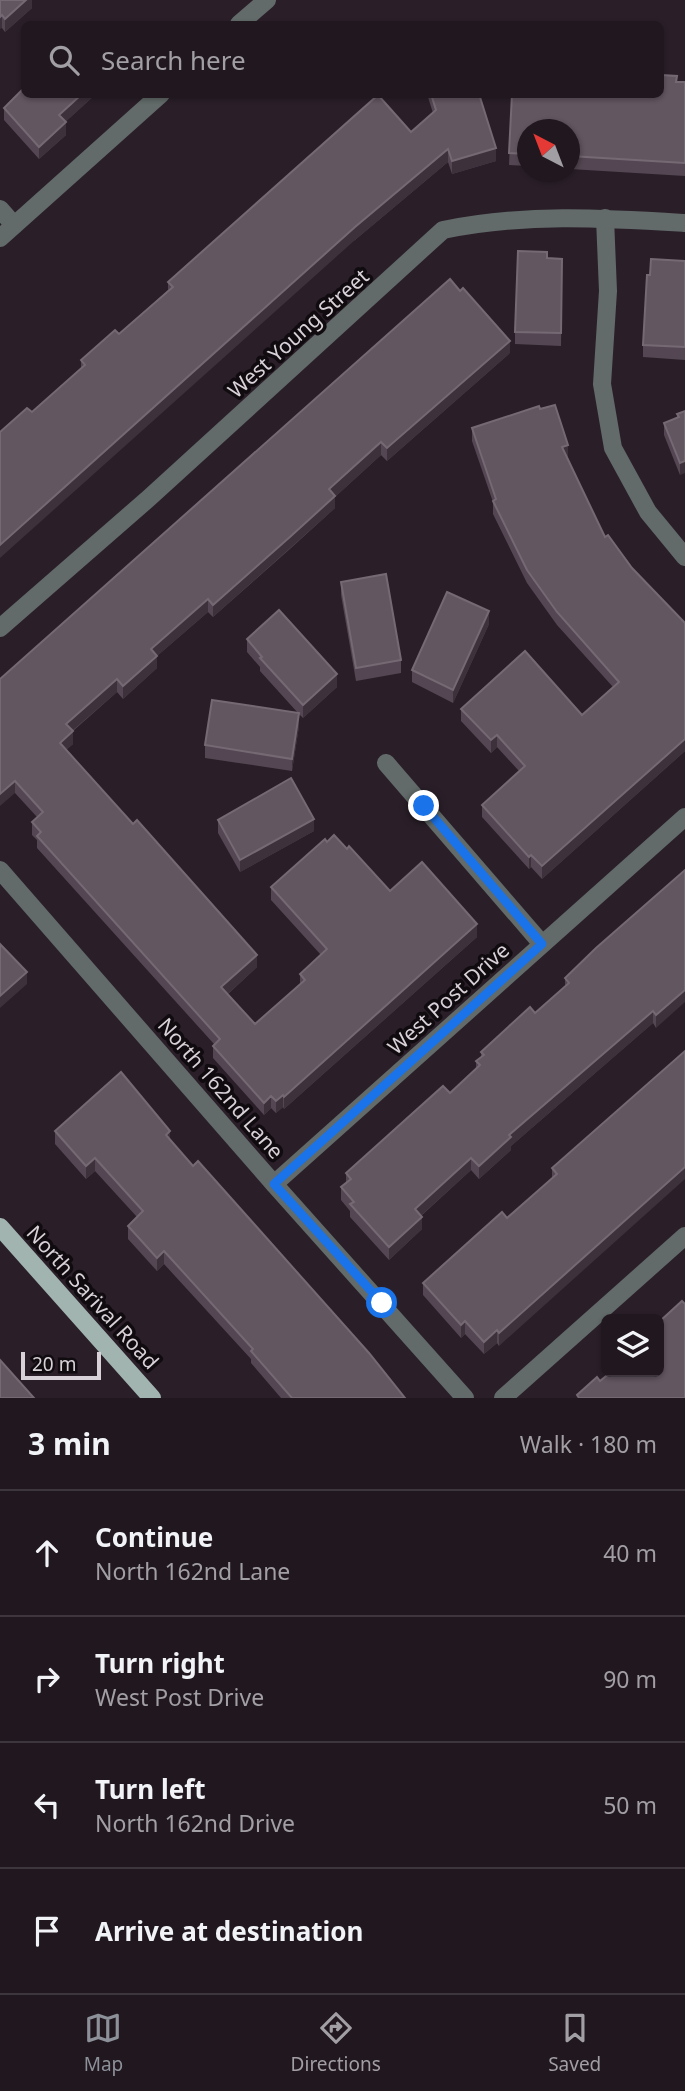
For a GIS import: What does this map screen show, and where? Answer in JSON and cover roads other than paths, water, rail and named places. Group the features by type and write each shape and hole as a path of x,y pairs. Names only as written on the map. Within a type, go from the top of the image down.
{"main road":[{"name":"North Sarival Road","path":"0,1227 152,1398"}],"street":[{"path":"242,21 267,0"},
{"path":"0,238 157,98"},
{"path":"0,209 14,225"},
{"path":"605,218 608,291 602,384 613,448 648,512 685,557"},
{"name":"West Young Street","path":"0,628 211,443 443,230 494,220 605,218 685,223"},
{"path":"386,763 542,944"},
{"name":"West Post Drive","path":"274,1184 685,817"},
{"name":"North 162nd Lane","path":"0,870 274,1184 466,1398"},
{"path":"503,1398 685,1236"}]}
